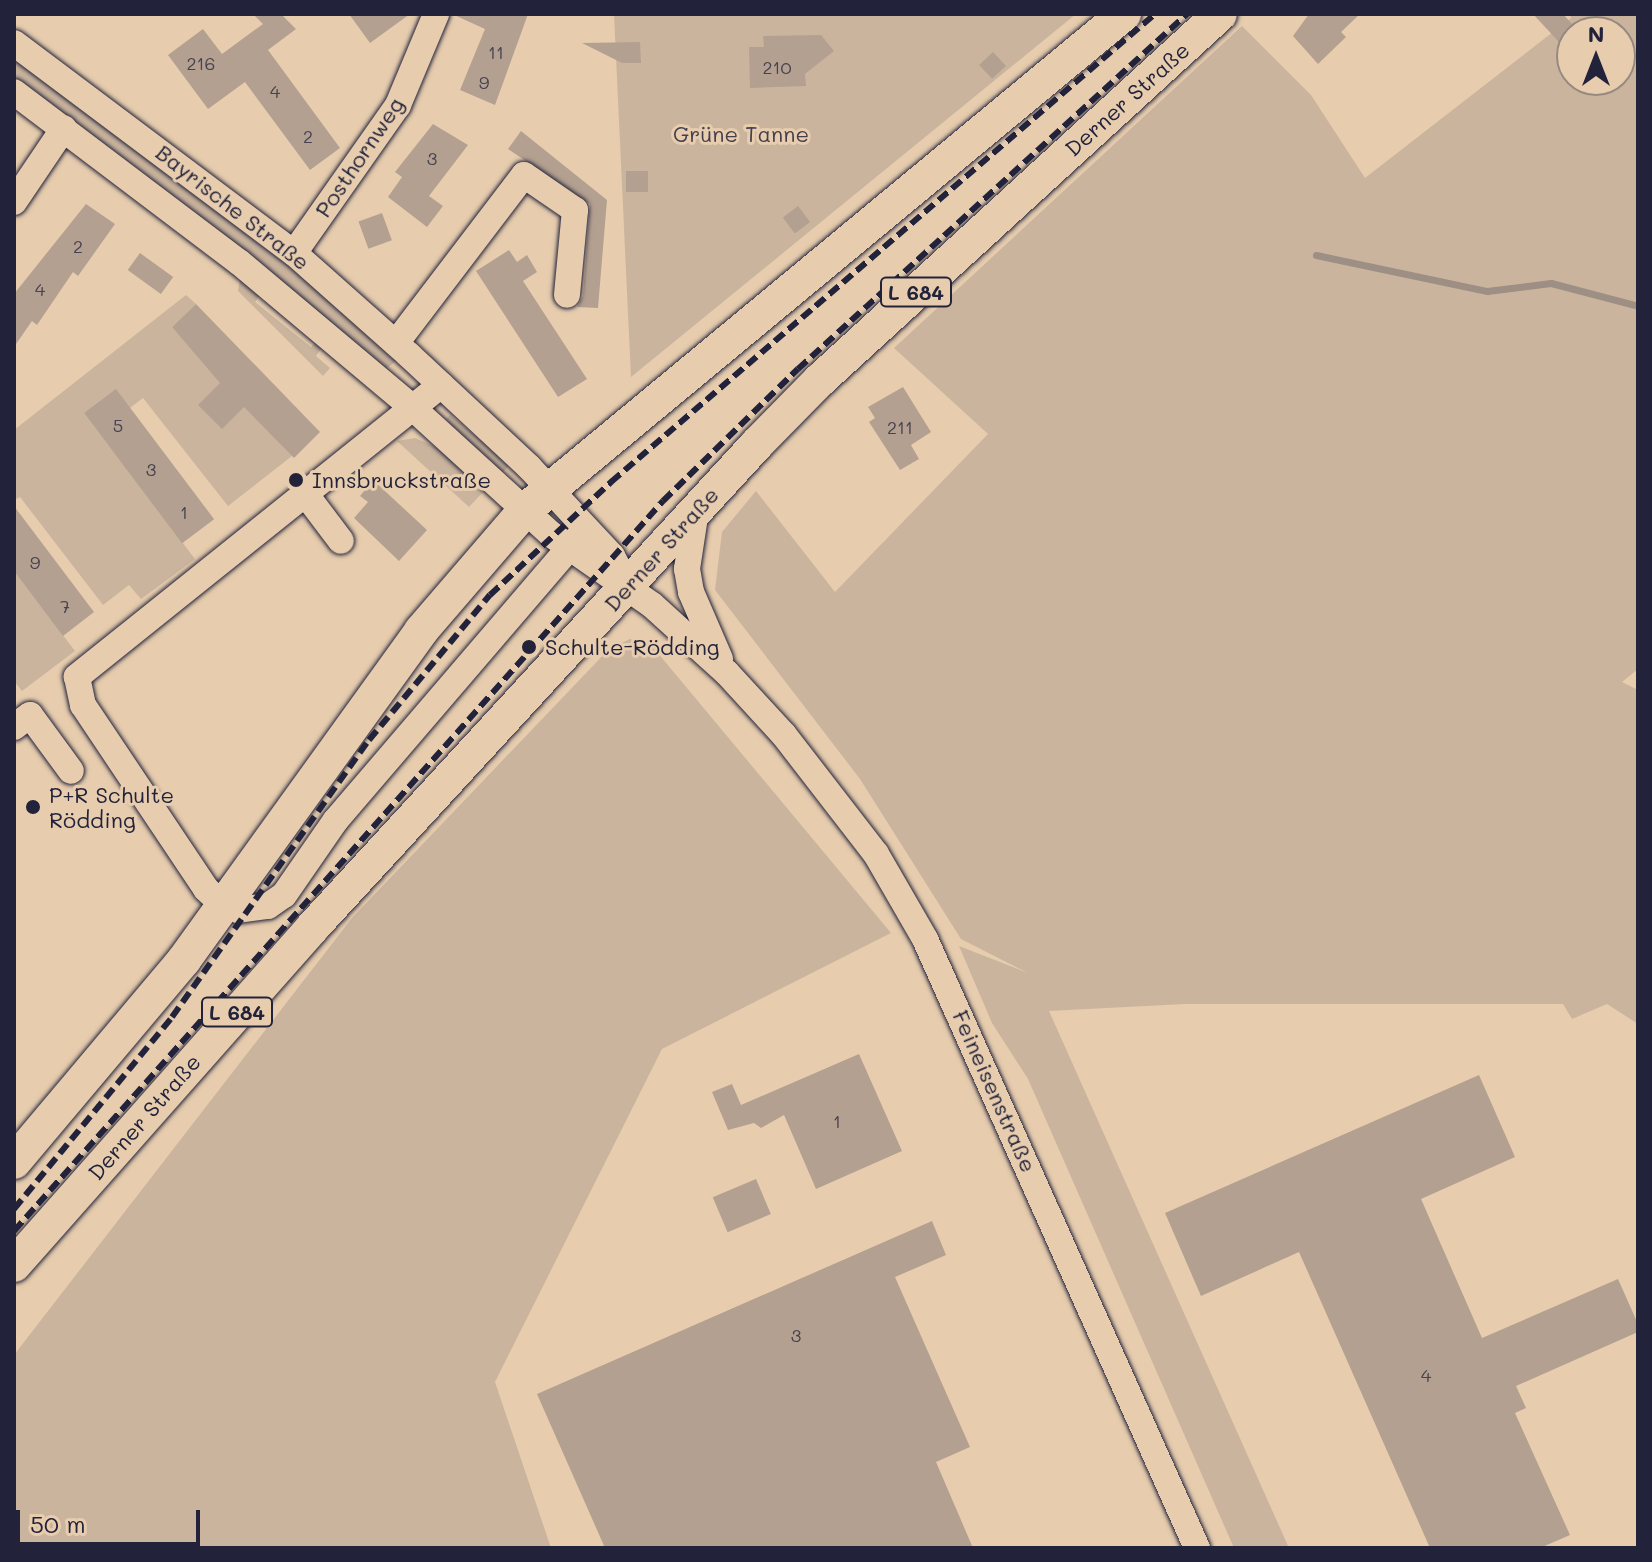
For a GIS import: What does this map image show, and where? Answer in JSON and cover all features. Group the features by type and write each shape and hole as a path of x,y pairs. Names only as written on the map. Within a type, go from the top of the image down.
{"main road":[{"path":"14,1162 132,1024 223,905 421,631 537,499 1124,14"},
{"name":"Derner Straße","path":"14,1265 294,948 696,510 820,380 1220,14"}],"street":[{"name":"Posthornweg","path":"294,253 398,105 436,14"},
{"name":"Bayrische Straße","path":"14,43 294,253 396,343 441,385 537,499 577,539 612,556 628,586"},
{"name":"Bayrische Straße","path":"14,92 239,262 414,409 537,499"},
{"path":"14,202 64,128"},
{"path":"396,343 524,175 575,210 567,295"},
{"path":"441,385 307,496 77,677 83,705 198,878 223,905 250,910 284,895 336,820 577,539"},
{"path":"307,496 341,541"},
{"name":"Feineisenstraße","path":"696,510 687,569 691,592 727,673"},
{"name":"Feineisenstraße","path":"628,586 727,673 852,820 925,939 1197,1548"},
{"path":"22,721 71,771"}],"green space":[{"name":"Grüne Tanne","path":"614,14 1076,14 631,377"},
{"path":"1570,14 1638,14 1638,669 1622,682 1638,690 1638,1024 1607,1004 1572,1019 1563,1004 1185,1004 1049,1011 1289,1548 1234,1548 1028,1079 992,1023 959,946 1028,973 961,939 860,779 715,590 722,532 756,491 835,592 988,434 894,348 1242,26 1311,95 1365,178 1556,30 1556,96 1636,96 1636,16"},
{"path":"14,52 263,238 397,360 386,369 276,278 14,81"},
{"path":"240,279 260,295 255,302 311,347 316,342 323,346 316,356 330,368 323,376 238,291"},
{"path":"186,295 196,304 172,327 292,456 228,506 143,398 130,408 84,413 195,559 141,599 129,585 103,605 20,497 14,500 14,430"},
{"path":"450,415 510,465 501,474 446,419"},
{"path":"415,438 440,449 484,491 469,507 397,441"},
{"path":"14,571 75,651 22,691 14,681"},
{"path":"630,639 652,646 891,933 662,1049 495,1382 551,1548 14,1548 14,1355 352,918 609,649"}],"building":[{"path":"253,14 281,14 296,29 268,50 340,148 310,170 245,82 208,109 168,55 203,29 222,54 263,24"},
{"path":"349,14 410,14 370,43"},
{"path":"452,14 528,14 495,105 460,90 485,29"},
{"path":"1309,14 1360,14 1341,32 1346,37 1318,64 1293,36"},
{"path":"1533,14 1563,14 1565,16 1556,16 1556,39"},
{"path":"821,35 834,51 805,74 806,86 750,88 749,47 764,47 763,36"},
{"path":"640,42 641,63 622,63 582,43"},
{"path":"993,52 1006,66 992,79 979,65"},
{"path":"433,124 468,145 429,196 443,206 427,227 388,197 402,177 395,172"},
{"path":"521,131 607,200 598,308 577,307 583,296 590,204 508,149"},
{"path":"626,171 648,171 648,192 626,192"},
{"path":"86,204 115,224 78,276 73,272 37,325 32,321 14,347 14,294"},
{"path":"798,206 810,222 795,233 783,217"},
{"path":"382,213 392,240 368,249 359,222"},
{"path":"509,250 517,262 527,255 537,272 523,281 587,379 558,397 476,271"},
{"path":"140,253 173,277 161,294 128,270"},
{"path":"196,304 320,432 294,458 244,407 222,429 198,405 220,383 172,327"},
{"path":"903,387 931,432 911,445 919,459 900,470 869,422 875,418 868,407"},
{"path":"116,389 214,519 182,543 84,413"},
{"path":"373,480 427,530 399,561 354,518 368,502 360,496"},
{"path":"14,506 94,612 63,636 14,571"},
{"path":"859,1054 902,1151 816,1189 784,1115 761,1128 754,1123 728,1130 712,1092 732,1084 741,1105"},
{"path":"1479,1075 1515,1157 1421,1199 1482,1338 1618,1279 1638,1324 1638,1332 1516,1386 1526,1408 1515,1413 1570,1535 1540,1548 1430,1548 1299,1252 1201,1296 1165,1213"},
{"path":"756,1179 771,1214 728,1232 713,1197"},
{"path":"932,1221 946,1255 895,1277 970,1447 936,1462 973,1548 605,1548 537,1394"}],"waterway":[{"path":"1316,255 1487,291 1551,283 1638,306"}],"railway":[{"path":"14,1209 172,1017 369,740 490,595 611,482 1155,14"},
{"path":"14,1231 663,501 798,369 1187,14"}],"place":[{"name":"Innsbruckstraße","path":"296,480"},
{"name":"Schulte-Rödding","path":"529,647"},
{"name":"P+R Schulte Rödding","path":"33,807"}]}
